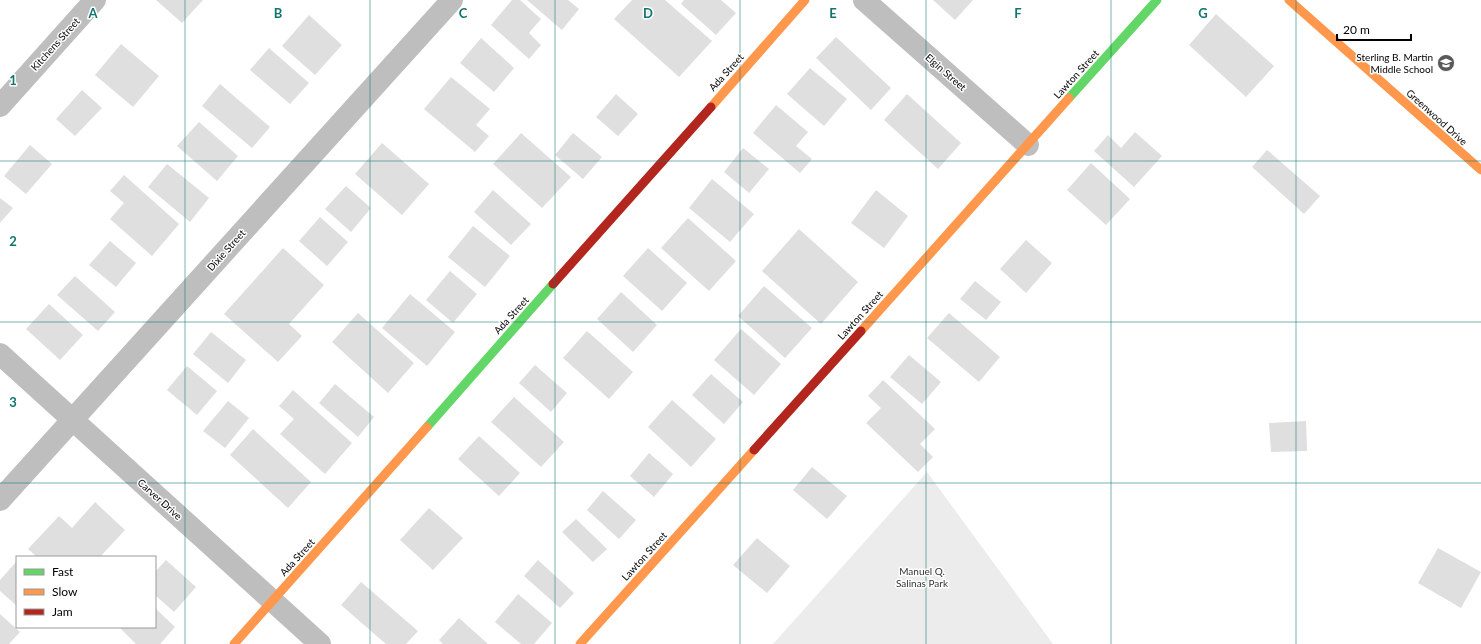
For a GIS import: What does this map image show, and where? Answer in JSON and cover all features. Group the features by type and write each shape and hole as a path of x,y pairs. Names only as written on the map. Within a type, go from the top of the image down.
{"street":[{"name":"Kitchens Street","path":"0,106 95,0"},
{"name":"Dixie Street","path":"0,500 452,0"},
{"name":"Ada Street","path":"234,644 805,0"},
{"name":"Elgin Street","path":"864,0 1028,145"},
{"name":"Lawton Street","path":"580,644 1028,145 1156,0"},
{"name":"Greenwood Drive","path":"1290,0 1481,170"},
{"name":"Carver Drive","path":"0,354 320,644"}],"green space":[{"name":"Manuel Q. Salinas Park","path":"927,472 1053,644 773,644"}],"building":[{"path":"156,0 203,0 182,23"},
{"path":"512,0 520,0 541,19 529,33 541,45 529,59 491,25"},
{"path":"527,0 568,0 579,9 562,30"},
{"path":"632,0 665,0 712,41 679,77 614,19"},
{"path":"684,0 721,0 736,13 716,35 681,4"},
{"path":"933,0 973,0 955,20"},
{"path":"1216,14 1274,66 1246,97 1189,45"},
{"path":"309,15 342,45 315,75 282,46"},
{"path":"836,37 891,88 871,110 816,58"},
{"path":"481,38 514,68 494,92 460,63"},
{"path":"121,44 159,76 133,107 95,75"},
{"path":"269,48 309,83 290,104 250,70"},
{"path":"810,68 847,99 824,126 787,94"},
{"path":"451,77 490,109 476,125 489,136 475,152 424,109"},
{"path":"220,84 270,127 252,148 202,106"},
{"path":"82,90 102,108 75,136 56,119"},
{"path":"616,94 638,114 618,136 596,117"},
{"path":"907,94 961,143 938,169 884,120"},
{"path":"776,105 808,132 796,146 812,159 800,173 753,133"},
{"path":"199,122 238,156 217,181 177,146"},
{"path":"1135,132 1162,156 1134,187 1094,151 1108,135 1121,148"},
{"path":"521,133 571,177 542,208 493,164"},
{"path":"573,133 602,157 583,179 555,155"},
{"path":"382,143 429,184 402,215 355,174"},
{"path":"30,145 52,164 26,194 4,176"},
{"path":"743,148 769,169 749,193 724,172"},
{"path":"1267,150 1320,196 1304,214 1252,167"},
{"path":"1091,163 1130,199 1106,225 1067,190"},
{"path":"167,164 209,198 190,222 148,187"},
{"path":"124,175 179,224 152,256 110,219 124,203 110,191"},
{"path":"712,179 754,214 730,242 689,208"},
{"path":"346,186 371,208 351,232 325,209"},
{"path":"493,190 531,224 511,245 474,212"},
{"path":"876,190 908,216 884,248 851,223"},
{"path":"0,198 13,208 0,223"},
{"path":"320,217 348,242 327,266 299,241"},
{"path":"688,218 736,261 709,291 661,248"},
{"path":"473,226 510,256 485,287 448,257"},
{"path":"799,229 858,282 821,324 762,271"},
{"path":"1026,240 1052,263 1026,293 1000,269"},
{"path":"110,241 136,263 116,287 89,265"},
{"path":"283,248 324,285 289,324 302,336 278,362 224,314"},
{"path":"648,248 687,283 662,311 623,276"},
{"path":"450,271 477,294 453,323 426,300"},
{"path":"75,276 115,312 98,331 57,295"},
{"path":"975,281 1001,302 986,320 960,299"},
{"path":"764,286 812,328 785,358 738,316"},
{"path":"621,292 657,325 633,352 597,319"},
{"path":"410,294 455,332 427,366 382,328"},
{"path":"49,304 83,335 60,360 26,329"},
{"path":"358,313 414,363 388,393 332,342"},
{"path":"949,313 1000,357 979,382 927,338"},
{"path":"741,329 781,364 754,395 714,360"},
{"path":"587,331 633,372 609,399 563,358"},
{"path":"211,332 246,360 228,383 193,354"},
{"path":"909,355 941,382 922,404 890,377"},
{"path":"535,365 567,393 551,412 519,383"},
{"path":"187,366 217,391 197,415 167,390"},
{"path":"711,374 743,402 724,424 692,395"},
{"path":"883,380 935,429 920,444 933,457 918,472 866,423 881,408 868,396"},
{"path":"335,384 374,417 358,437 319,403"},
{"path":"293,390 352,443 325,474 280,434 294,419 279,406"},
{"path":"514,397 564,442 541,467 491,422"},
{"path":"672,400 716,439 691,467 648,427"},
{"path":"228,401 249,418 225,448 203,431"},
{"path":"1306,421 1307,451 1271,452 1269,423"},
{"path":"253,429 311,482 288,508 230,455"},
{"path":"479,436 520,473 499,496 458,459"},
{"path":"649,453 673,474 654,497 630,476"},
{"path":"812,467 847,496 827,519 793,490"},
{"path":"603,491 636,520 619,539 587,510"},
{"path":"95,502 125,530 101,556 36,556 28,549 59,516 72,528"},
{"path":"429,508 463,538 433,570 400,540"},
{"path":"576,519 607,549 593,562 562,532"},
{"path":"757,538 790,566 767,593 733,565"},
{"path":"1438,548 1481,572 1461,608 1418,583"},
{"path":"166,560 196,587 174,612 156,596 156,571"},
{"path":"538,560 574,593 560,608 524,576"},
{"path":"16,562 16,605 0,591 0,580"},
{"path":"361,582 418,631 406,644 386,644 341,605"},
{"path":"518,594 552,623 534,644 521,644 495,622"},
{"path":"156,609 175,627 160,644 136,644 120,628 156,628"},
{"path":"0,614 20,632 9,644 0,644"},
{"path":"459,618 488,644 443,644 439,640"}],"traffic: fast":[{"path":"1069,98 1157,0"},
{"path":"427,427 553,284"}],"traffic: slow":[{"path":"711,107 805,0"},
{"path":"1289,0 1481,170"},
{"path":"861,331 1069,98"},
{"path":"234,644 427,427"},
{"path":"580,644 754,450"}],"traffic: jam":[{"path":"553,284 711,107"},
{"path":"754,450 861,331"}],"place":[{"name":"Sterling B. Martin Middle School","path":"1446,63"}]}
